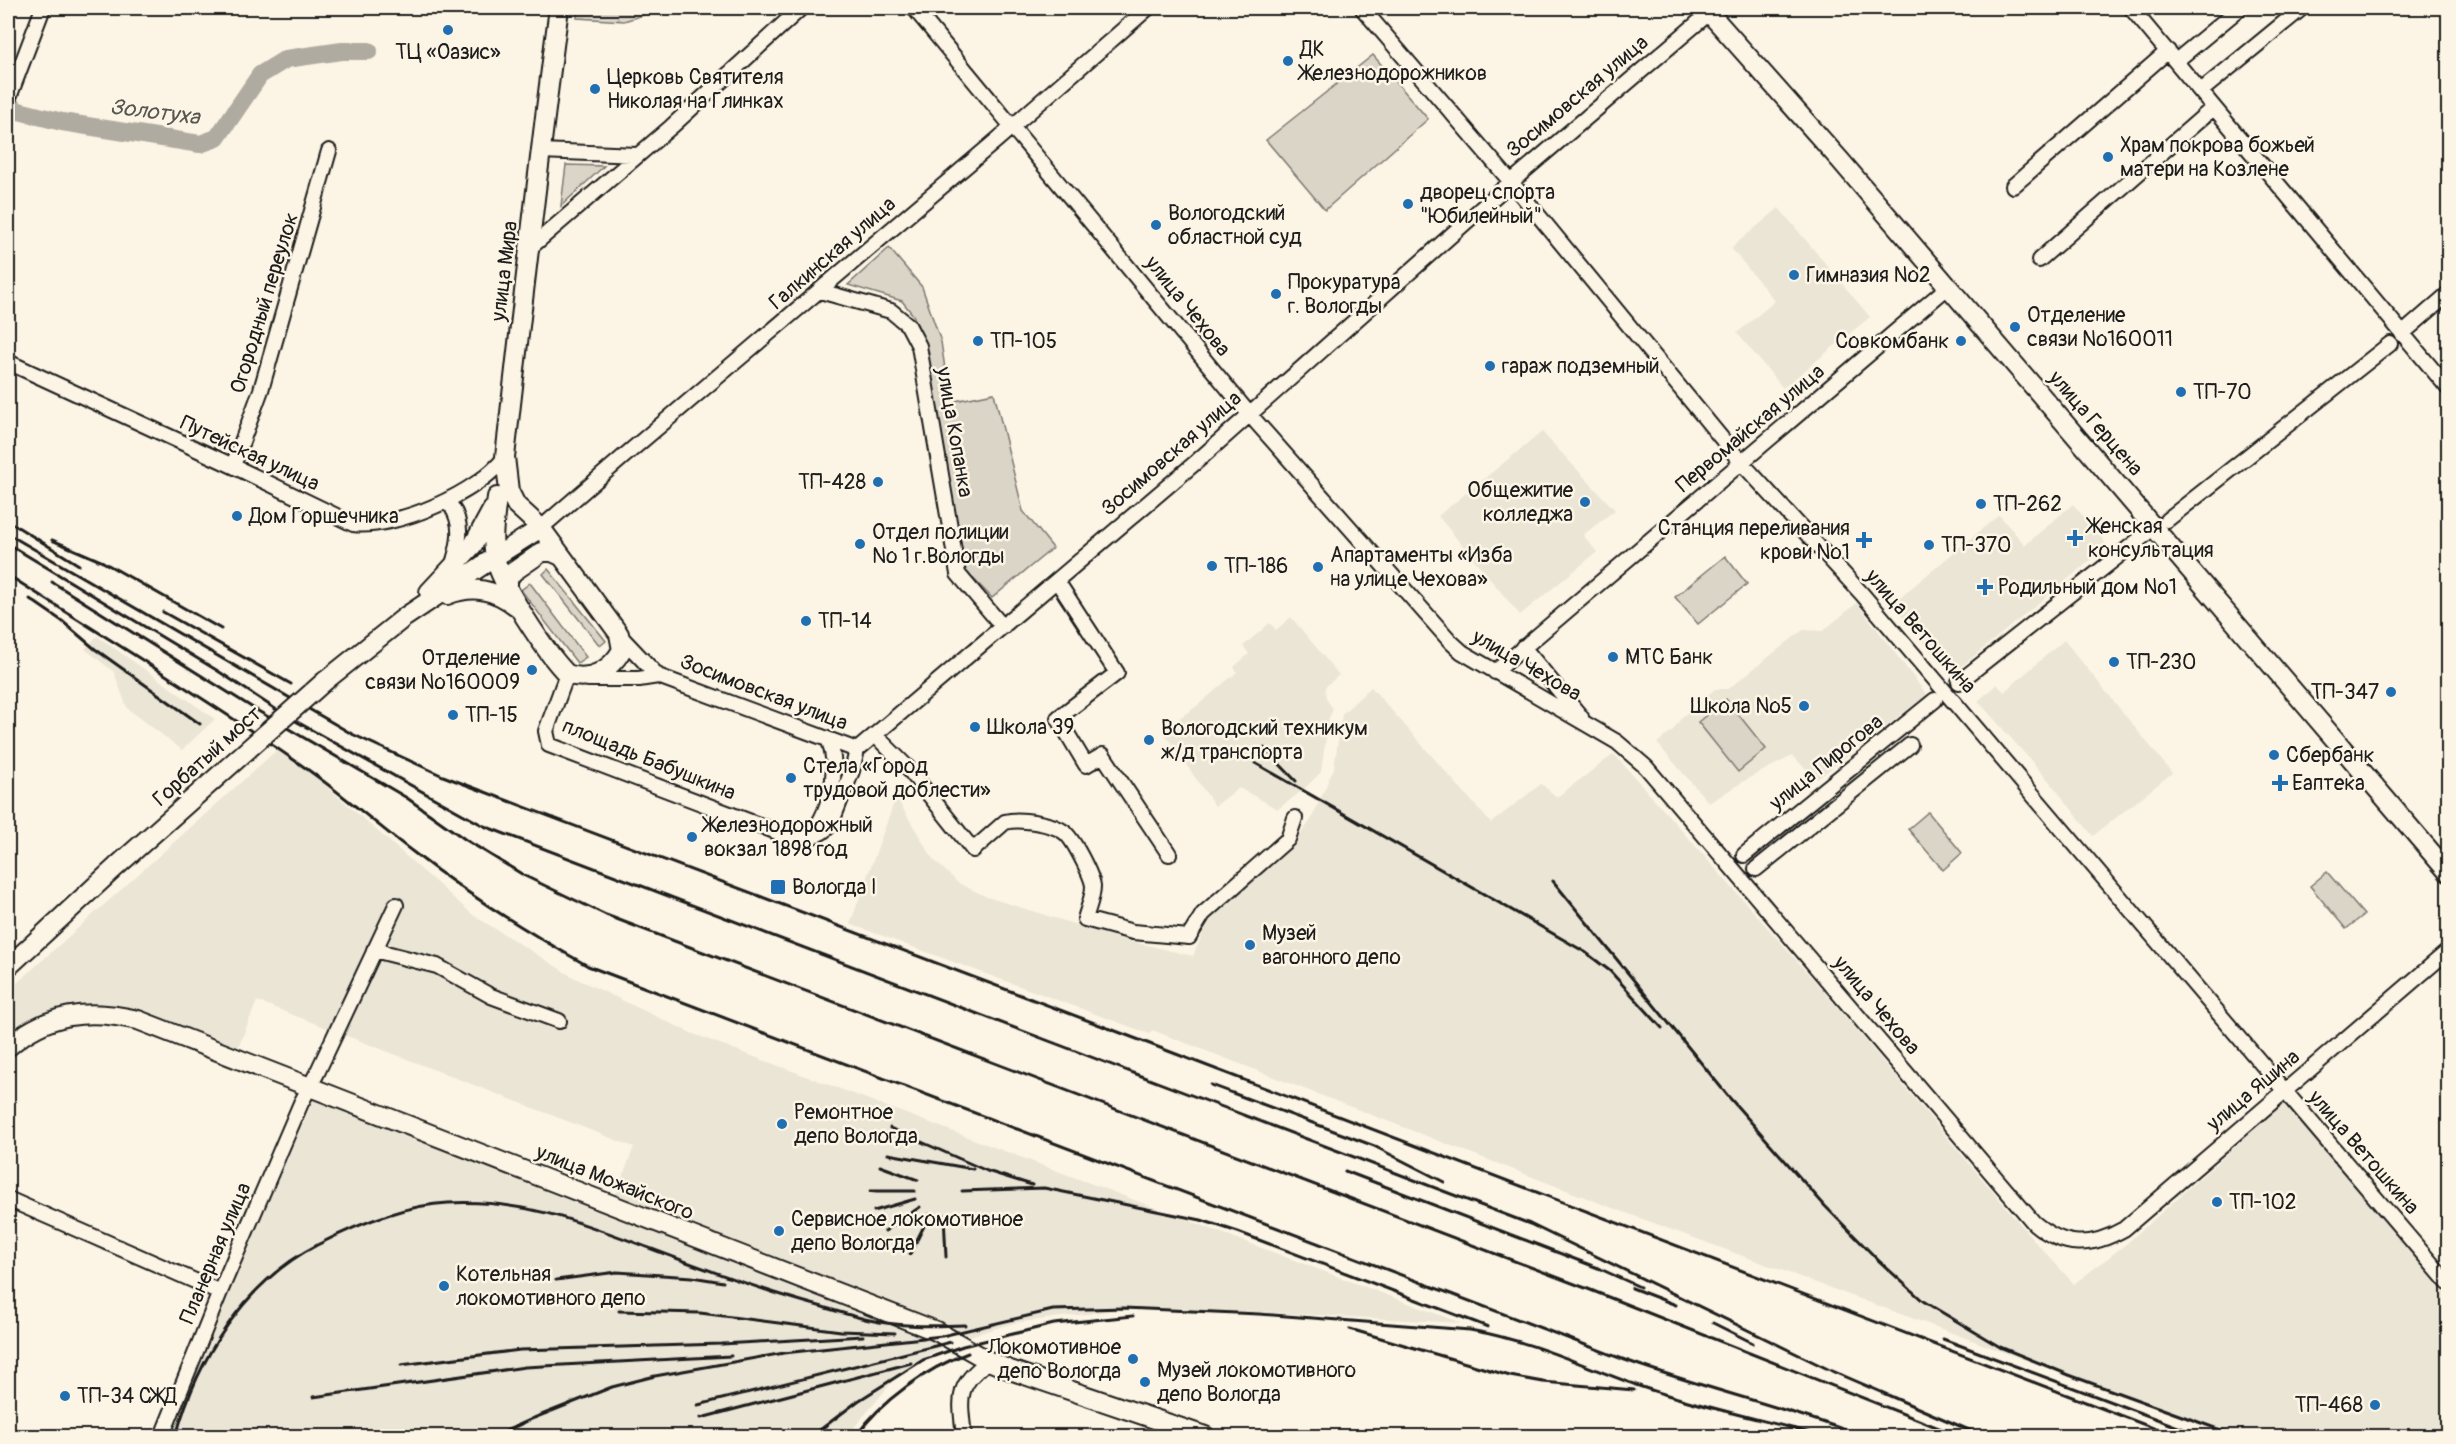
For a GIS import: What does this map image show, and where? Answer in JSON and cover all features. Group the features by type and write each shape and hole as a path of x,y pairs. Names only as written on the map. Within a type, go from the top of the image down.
{"main road":[{"name":"улица Мира","path":"541,528 516,505 509,491 505,458 559,8"},
{"name":"улица Герцена","path":"1710,9 2448,872"},
{"path":"505,458 497,497 495,557 508,591 564,672 585,679 596,675 618,657 622,650 619,634"},
{"path":"495,557 503,543 505,532 506,477"},
{"path":"405,617 473,545 487,522 497,497"},
{"path":"405,617 541,528"},
{"name":"Зосимовская улица","path":"541,528 619,634"},
{"path":"508,591 508,579 513,572 542,552 552,552 561,556"},
{"path":"405,617 449,594 477,589 503,596 521,610"},
{"name":"Горбатый мост","path":"8,967 118,865 326,681 405,617"},
{"name":"улица Можайского","path":"8,1047 29,1032 62,1017 105,1013 138,1020 936,1331 989,1361 1204,1437"}],"street":[{"path":"9,98 43,8"},
{"path":"531,247 671,127 801,8"},
{"name":"улица Чехова","path":"914,8 1013,125 1250,415 1450,642 1462,652 1617,742 1646,767 2034,1223 2046,1233 2076,1243"},
{"name":"Галкинская улица","path":"541,528 1148,8"},
{"name":"улица Ветошкина","path":"1362,8 1511,182 1742,462 1862,594 2448,1283"},
{"path":"2131,8 2448,388"},
{"path":"2013,186 2172,56 2240,8"},
{"path":"2201,91 2302,8"},
{"name":"Зосимовская улица","path":"619,634 658,676 857,750 1250,415 1511,182 1710,9"},
{"path":"2039,260 2213,108"},
{"name":"Огородный переулок","path":"233,466 261,390 329,151"},
{"path":"541,151 637,155"},
{"name":"Первомайская улица","path":"1496,672 1949,286"},
{"name":"улица Копанка","path":"820,291 891,311 900,317 914,334 925,378 958,574 1003,627"},
{"path":"2402,334 2448,294"},
{"path":"2167,520 2390,344"},
{"name":"Путейская улица","path":"8,362 353,524 375,525 444,502 476,485 492,473 505,458"},
{"path":"444,502 451,506 459,524 458,543 452,569"},
{"path":"1959,681 2145,535"},
{"path":"1057,581 1117,673 1058,717 1086,765 1103,755 1169,854"},
{"path":"1523,647 1586,723"},
{"name":"площадь Бабушкина","path":"564,672 546,731 549,745 785,835 807,838"},
{"path":"585,679 639,679 658,676"},
{"name":"улица Пирогова","path":"1744,855 1935,700"},
{"path":"875,735 907,766 973,850 1005,822 1011,820 1024,820 1063,830 1091,878 1092,895 1085,919 1133,932 1189,937 1203,914 1288,839 1295,818"},
{"path":"807,838 820,819 830,791 834,760 829,741"},
{"name":"улица Пирогова","path":"1756,869 1910,745"},
{"path":"807,838 820,834 831,824 852,771 857,750"},
{"name":"Планерная улица","path":"162,1437 220,1292 308,1086 317,1073 396,905"},
{"path":"374,950 437,966 491,996 559,1021"},
{"name":"улица Яшина","path":"2076,1243 2100,1240 2124,1229 2448,951"},
{"path":"8,1199 220,1292"},
{"path":"964,1437 961,1403 963,1390 973,1372 989,1361"}],"shaded area":[{"name":"Гимназия №2","path":"1779,208 1870,317 1783,388 1737,333 1775,301 1731,248"},
{"path":"1542,432 1615,510 1583,535 1597,552 1520,615 1438,516"},
{"name":"Родильный дом №1","path":"2073,504 2108,546 1951,675 1892,604 1999,515 2025,545"},
{"name":"Школа №5","path":"1857,603 1927,695 1817,779 1792,756 1749,778 1709,803 1657,743 1673,730 1682,717 1715,689 1728,689 1803,630 1823,631"},
{"path":"1291,617 1339,675 1325,687 1326,698 1333,709 1329,718 1321,772 1303,790 1278,809 1239,788 1215,806 1162,730 1197,706 1237,672 1234,667 1249,654 1243,646 1270,623 1276,630"},
{"path":"97,636 215,719 182,750 127,708 114,672 85,649"},
{"path":"2064,640 2172,773 2093,836 2050,782 1978,701 1997,684 2004,692"},
{"path":"1371,687 1491,823 1541,784 1557,797 1614,754 1821,988 2032,1238 2074,1284 2126,1244 2284,1103 2448,1294 2448,1436 2232,1436 1610,1207 1152,1030 1150,1034 850,924 896,797 933,859 958,883 987,897 1125,940 1193,956 1209,919 1294,843 1311,820 1334,768 1342,714"},
{"path":"278,749 308,770 473,915 573,977 691,1033 1461,1323 1259,1312 1126,1309 1014,1323 953,1341 914,1363 898,1375 847,1436 168,1436 239,1267 314,1098 610,1210 634,1147 257,1001 238,1048 129,1007 110,1004 65,1007 43,1015 8,1038 8,991"}],"green space":[{"path":"578,8 666,8 624,21 577,18"},
{"path":"1373,55 1428,119 1325,210 1266,140"},
{"path":"566,165 604,166 561,206"},
{"path":"889,248 922,287 941,342 950,402 994,393 1023,511 1053,548 992,598 964,569 925,343 913,315 902,301 848,285"},
{"path":"1725,556 1747,584 1698,624 1675,597"},
{"path":"548,569 606,641 600,646 543,574"},
{"path":"530,583 586,657 577,663 521,590"},
{"path":"1726,699 1766,749 1738,772 1698,722"},
{"path":"1928,812 1962,853 1943,870 1908,829"},
{"path":"2327,872 2364,915 2346,929 2310,886"}],"waterway":[{"name":"Золотуха","path":"8,104 19,111 62,122 200,144 217,138 260,75 286,59 342,51 369,51"}],"railway":[{"path":"8,521 79,565"},
{"path":"8,534 352,734 443,776 2174,1436"},
{"path":"52,540 103,562 221,629"},
{"path":"8,544 218,671 283,714 484,826 1530,1224 1832,1371 1983,1436"},
{"path":"8,575 259,736 325,782 398,841 476,898 588,966 1625,1360 1862,1436"},
{"path":"52,582 253,708 407,798 466,840 525,876 606,915 1588,1289 1959,1436"},
{"path":"30,599 200,724"},
{"path":"163,612 291,684"},
{"path":"1264,748 1296,781"},
{"path":"1255,763 1585,952 1610,971 1662,1028"},
{"path":"1553,881 1728,1096 1825,1206 1878,1260 1923,1301 2000,1347 2069,1375 2237,1436"},
{"path":"1211,1085 1377,1147"},
{"path":"890,1128 987,1171 1032,1185"},
{"path":"1372,1145 1444,1182"},
{"path":"888,1154 973,1169"},
{"path":"880,1166 918,1180"},
{"path":"1345,1171 1598,1268 1640,1287"},
{"path":"962,1191 1044,1188 1201,1220 1488,1327"},
{"path":"870,1191 915,1191"},
{"path":"874,1211 915,1199"},
{"path":"176,1436 185,1407 211,1352 227,1326 267,1280 291,1261 348,1230 397,1212 431,1205 475,1203 551,1214 599,1229 754,1286 857,1317 904,1325 965,1325"},
{"path":"885,1231 920,1207"},
{"path":"910,1254 930,1214"},
{"path":"944,1215 946,1257"},
{"path":"556,1280 617,1272 692,1277 723,1282"},
{"path":"1632,1288 1676,1305"},
{"path":"495,1436 612,1387 655,1376 784,1353 942,1336 1053,1310 1124,1308 1259,1314 1470,1330 1514,1340 1659,1393 1822,1436"},
{"path":"619,1311 700,1313 841,1331 895,1333"},
{"path":"812,1436 858,1401 923,1360 963,1346 1054,1324 1133,1316"},
{"path":"1713,1323 1753,1343"},
{"path":"1350,1329 1510,1376 1543,1382 1634,1390"},
{"path":"401,1365 520,1350 722,1344 863,1336"},
{"path":"1943,1339 2202,1436"},
{"path":"698,1405 951,1342"},
{"path":"856,1436 878,1410 906,1387 937,1367 968,1353"},
{"path":"313,1397 525,1367 731,1356"},
{"path":"701,1418 911,1363"}],"place":[{"name":"ТЦ «Оазис»","path":"448,30"},
{"name":"ДК Железнодорожников","path":"1288,61"},
{"name":"Церковь Святителя Николая на Глинках","path":"595,89"},
{"name":"Храм покрова божьей матери на Козлене","path":"2108,157"},
{"name":"дворец спорта \"Юбилейный\"","path":"1408,204"},
{"name":"Вологодский областной суд","path":"1156,225"},
{"name":"Гимназия №2","path":"1794,275"},
{"name":"Прокуратура г. Вологды","path":"1276,294"},
{"name":"Отделение связи №160011","path":"2015,327"},
{"name":"ТП-105","path":"978,341"},
{"name":"Совкомбанк","path":"1961,341"},
{"name":"гараж подземный","path":"1490,366"},
{"name":"ТП-70","path":"2181,392"},
{"name":"ТП-428","path":"878,482"},
{"name":"Общежитие колледжа","path":"1585,502"},
{"name":"ТП-262","path":"1981,504"},
{"name":"Дом Горшечника","path":"237,516"},
{"name":"Женская консультация","path":"2075,538"},
{"name":"Станция переливания крови №1","path":"1864,540"},
{"name":"Отдел полиции № 1 г.Вологды","path":"860,544"},
{"name":"ТП-370","path":"1929,545"},
{"name":"ТП-186","path":"1212,566"},
{"name":"Апартаменты «Изба на улице Чехова»","path":"1318,567"},
{"name":"Родильный дом №1","path":"1985,587"},
{"name":"ТП-14","path":"806,621"},
{"name":"МТС Банк","path":"1613,657"},
{"name":"ТП-230","path":"2114,662"},
{"name":"Отделение связи №160009","path":"532,670"},
{"name":"ТП-347","path":"2391,692"},
{"name":"Школа №5","path":"1804,706"},
{"name":"ТП-15","path":"453,715"},
{"name":"Школа 39","path":"975,727"},
{"name":"Вологодский техникум ж/д транспорта","path":"1149,740"},
{"name":"Сбербанк","path":"2274,755"},
{"name":"Стела «Город трудовой доблести»","path":"791,778"},
{"name":"Еаптека","path":"2280,783"},
{"name":"Железнодорожный вокзал 1898 год","path":"692,837"},
{"name":"Вологда I","path":"778,887"},
{"name":"Музей вагонного депо","path":"1250,945"},
{"name":"Ремонтное депо Вологда","path":"782,1124"},
{"name":"ТП-102","path":"2217,1202"},
{"name":"Сервисное локомотивное депо Вологда","path":"779,1231"},
{"name":"Котельная локомотивного депо","path":"444,1286"},
{"name":"Локомотивное депо Вологда","path":"1133,1359"},
{"name":"Музей локомотивного депо Вологда","path":"1145,1382"},
{"name":"ТП-34 СЖД","path":"65,1396"},
{"name":"ТП-468","path":"2375,1405"}]}
